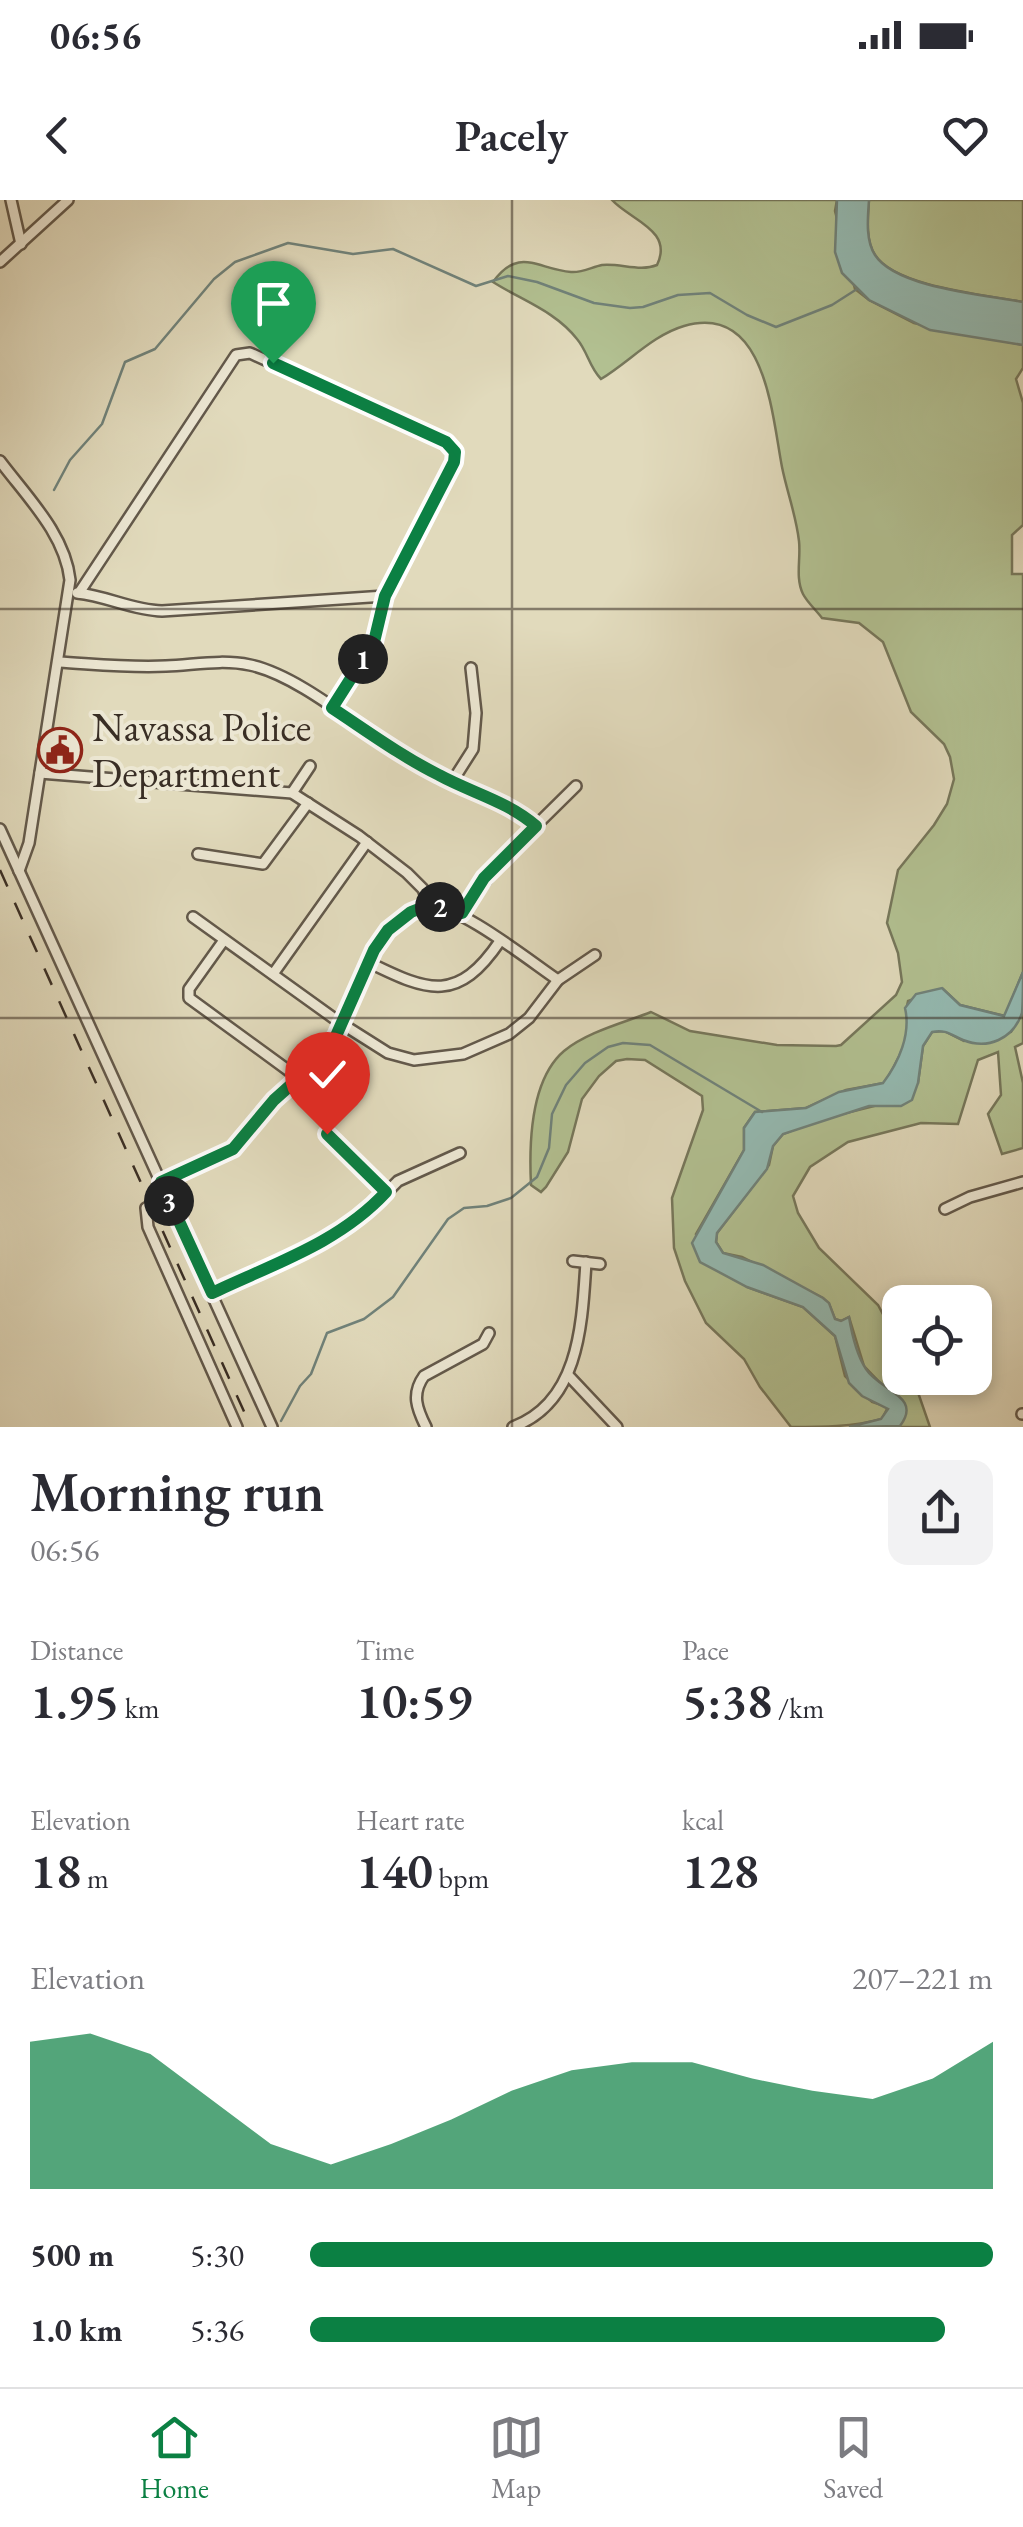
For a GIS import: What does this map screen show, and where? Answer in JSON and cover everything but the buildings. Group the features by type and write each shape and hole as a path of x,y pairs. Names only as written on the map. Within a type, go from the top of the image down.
{"street":[{"path":"10,200 20,244"},
{"path":"0,262 68,200"},
{"path":"19,871 29,843 74,593 229,362 243,352 446,442 455,452 454,462 385,596 374,642 332,708"},
{"path":"0,461 58,541 74,593"},
{"path":"74,593 138,610 385,596"},
{"path":"59,662 252,665 277,674 406,758 506,805 536,826"},
{"path":"452,782 474,749 476,714 471,668"},
{"path":"292,794 310,766"},
{"path":"40,774 292,794 367,842 423,889 429,905"},
{"path":"462,913 484,878 576,786"},
{"path":"198,854 263,864 308,803"},
{"path":"0,829 272,1427"},
{"path":"272,974 367,842"},
{"path":"161,1182 233,1149 267,1107 329,1048 388,930 411,912 429,905 462,913 558,980"},
{"path":"194,918 340,1022 401,1058 428,1060 463,1054 494,1042 519,1028 558,980 595,955"},
{"path":"224,940 189,990 188,998 300,1078"},
{"path":"370,962 404,982 452,985 472,976 500,941"},
{"path":"327,1134 386,1192"},
{"path":"212,1293 337,1234 411,1174 460,1153"},
{"path":"945,1209 970,1197 1023,1182"},
{"path":"167,1196 146,1208 148,1227 237,1427"},
{"path":"573,1262 600,1264"},
{"path":"512,1427 542,1410 568,1375 579,1339 586,1262"},
{"path":"426,1427 415,1400 418,1384 424,1376 483,1344 489,1333"},
{"path":"568,1375 617,1427"}],"green space":[{"path":"612,200 837,200 835,211 855,289 869,300 914,323 1023,345 1023,368 1016,379 1023,403 1023,525 1012,535 1012,574 1023,574 1023,972 1005,1016 960,1005 943,989 908,1001 905,1041 884,1083 846,1090 806,1108 755,1112 744,1128 744,1150 696,1234 747,1287 803,1307 835,1336 845,1376 872,1402 888,1407 882,1419 871,1422 791,1427 744,1359 706,1323 674,1248 672,1198 703,1110 702,1096 645,1060 616,1061 582,1099 568,1152 546,1187 541,1192 531,1185 534,1114 544,1079 564,1051 583,1038 651,1012 690,1031 777,1045 836,1046 896,995 902,982 898,953 887,923 898,870 947,804 954,779 944,744 911,712 883,642 859,623 822,618 803,594 798,531 774,420 760,368 748,347 732,331 711,323 684,326 651,342 601,379 568,329 493,282 502,271 520,262 571,272 602,265 657,265 661,253 655,234"},
{"path":"869,200 1023,200 1023,302 943,288 886,266 875,255 870,242"},
{"path":"1023,1011 1023,1043 1015,1047 1023,1083 1023,1148 1002,1154 988,1114 1001,1095 998,1052 978,1060 958,1124 921,1123 848,1142 810,1167 793,1196 798,1213 819,1248 882,1312 882,1385 864,1366 849,1317 835,1319 823,1298 742,1257 723,1253 716,1242 717,1233 769,1165 773,1146 783,1134 874,1106 918,1083 923,1046 932,1032 944,1031 964,1041 1011,1032"},
{"path":"887,1395 919,1395 930,1427 900,1426"}],"water":[{"path":"837,200 869,200 872,249 886,266 902,275 943,288 1023,302 1023,345 930,330 869,300 842,273 835,252"},
{"path":"1023,972 1022,1013 1006,1036 982,1044 945,1032 932,1032 923,1046 912,1100 901,1106 869,1106 783,1134 773,1146 767,1169 717,1233 716,1242 723,1253 763,1265 823,1298 835,1319 849,1317 866,1369 882,1384 882,1395 898,1395 903,1401 906,1416 900,1426 849,1427 881,1419 888,1409 862,1396 849,1383 835,1336 803,1307 747,1287 700,1262 692,1243 744,1150 744,1128 755,1112 806,1108 839,1092 883,1083 902,1047 905,1008 916,994 942,988 960,1005 1004,1016"}],"waterway":[{"path":"54,490 70,460 102,424 125,362 155,349 214,279 235,262 288,243 353,254 393,249 476,286 508,276 594,303 630,308 678,295 710,293 776,327 832,305 857,289"},
{"path":"281,1421 311,1374 327,1333 364,1319 393,1297 448,1219 464,1208 511,1198 537,1177 549,1148 552,1114 566,1085 585,1063 608,1047 623,1043 650,1045 762,1112"}],"railway":[{"path":"0,870 251,1427"}],"place":[{"name":"Navassa Police Department","path":"60,750"}],"route":[{"path":"273,363 446,442 455,452 454,462 385,596 374,642 332,708 406,758 506,805 536,826 484,878 462,913 429,905 411,912 388,930 374,950 336,1036 321,1058 274,1100 233,1149 161,1182 212,1293 337,1234 368,1212 386,1192 327,1134"}]}
